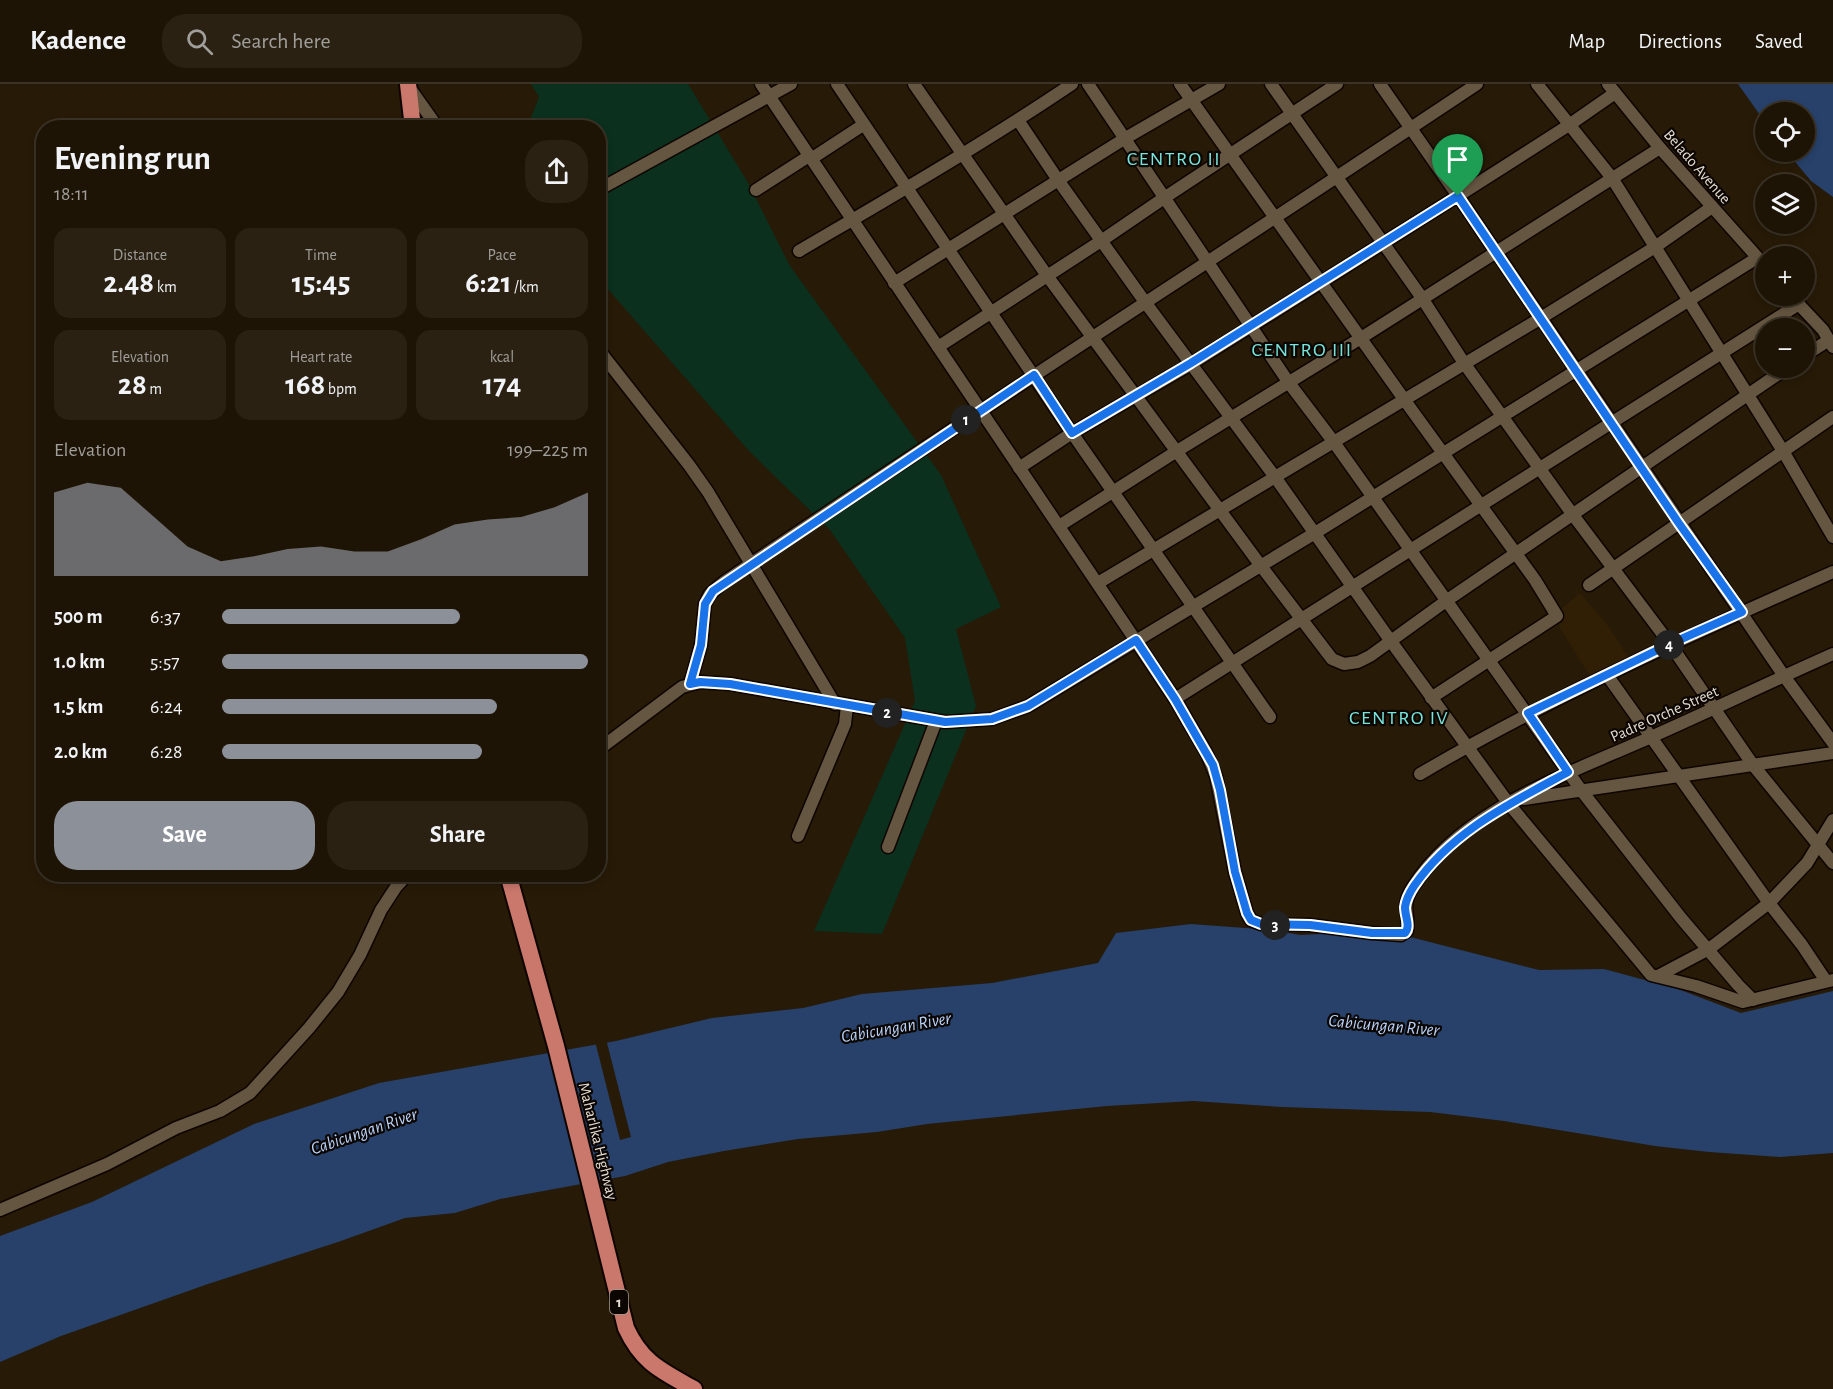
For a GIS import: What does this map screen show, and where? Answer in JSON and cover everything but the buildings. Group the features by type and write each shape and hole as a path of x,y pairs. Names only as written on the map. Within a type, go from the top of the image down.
{"highway":[{"path":"408,85 412,120"},
{"name":"Maharlika Highway","path":"510,882 592,1184 624,1322 632,1341 649,1363 694,1389"}],"street":[{"path":"761,84 1175,699 1612,422 1722,355 1787,306"},
{"path":"606,186 791,84"},
{"path":"837,84 1072,433 1270,717"},
{"path":"914,84 1092,337 1301,620 1332,659 1341,664 1364,660 1446,601 1771,378"},
{"path":"799,251 909,188 1072,84"},
{"path":"1088,84 1249,326 1581,790 1681,918 1738,985 1754,1000"},
{"path":"1180,84 1535,580 1557,616 1431,698"},
{"path":"894,283 1124,139 1219,84"},
{"path":"1271,84 1422,298 1501,416 1670,644 1753,765 1833,863"},
{"path":"938,347 1337,84"},
{"path":"1380,84 1784,676 1833,742"},
{"path":"690,684 701,645 706,599 718,587 981,410 1275,219 1477,84"},
{"path":"1537,84 1612,178 1783,451 1833,537"},
{"path":"408,85 432,120"},
{"path":"1019,468 1072,433 1191,363 1569,125 1611,88"},
{"name":"Belado Avenue","path":"1611,88 1660,148 1755,256"},
{"path":"1018,120 1101,241 1275,477 1431,698 1652,975 1696,986 1743,1002 1829,981 1769,903 1606,675"},
{"path":"756,190 863,125"},
{"path":"1059,526 1660,148"},
{"path":"1098,583 1541,318 1712,207"},
{"path":"606,744 673,694 690,684 700,682 730,684 936,721 969,722 992,719 1028,706 1315,533 1576,370 1755,266"},
{"path":"1800,306 1831,343 1815,351"},
{"path":"606,358 694,471 841,705 845,724 798,836"},
{"path":"1589,585 1833,417"},
{"path":"1420,774 1528,713 1670,644 1833,572"},
{"name":"Padre Orche Street","path":"1175,699 1213,765 1220,790 1235,872 1247,913 1255,923 1310,925 1372,933 1405,933 1408,927 1406,902 1412,888 1429,866 1473,826 1568,772 1650,738 1833,654"},
{"path":"888,848 936,721"},
{"path":"1512,802 1833,753"},
{"path":"1658,976 1709,949 1741,927 1769,903 1807,862 1833,820"},
{"path":"0,1210 85,1174 177,1128 220,1111 250,1093 338,992 360,955 381,910 401,882"}],"shaded area":[{"path":"1580,593 1608,626 1630,660 1593,681 1559,626 1564,621 1558,612"}],"green space":[{"path":"531,84 688,84 747,181 790,266 941,475 1001,607 956,629 976,706 882,934 814,931 915,701 905,638 830,530 749,451 606,287 606,120 530,120 539,97"}],"water":[{"path":"1738,84 1833,84 1833,197 1815,184 1815,174 1805,174 1795,162 1815,162 1815,102 1755,102 1755,108"},
{"name":"Cabicungan River","path":"1191,924 1272,930 1300,935 1387,931 1539,970 1604,969 1678,989 1741,1013 1833,991 1833,1153 1780,1157 1709,1152 1430,1112 1282,1107 1193,1101 1107,1106 927,1124 877,1132 798,1139 724,1151 668,1162 625,1176 500,1199 455,1213 405,1218 61,1336 0,1362 0,1236 92,1202 254,1124 379,1083 616,1041 712,1018 803,1008 862,994 992,983 1098,963 1116,933"}],"pier":[{"path":"606,1039 631,1137 620,1140 595,1041"}],"district":[{"name":"CENTRO II","path":"1174,158"},
{"name":"CENTRO III","path":"1302,349"},
{"name":"CENTRO IV","path":"1399,717"}],"route":[{"path":"1458,196 1678,522 1742,612 1528,713 1568,772 1489,815 1449,846 1412,888 1406,902 1408,927 1405,933 1401,935 1372,933 1310,925 1272,925 1255,923 1251,920 1235,872 1220,790 1213,765 1175,699 1136,640 1028,706 992,719 969,722 945,722 730,684 700,682 690,684 701,645 705,604 713,591 1034,375 1072,433 1191,363 1458,196"}]}
